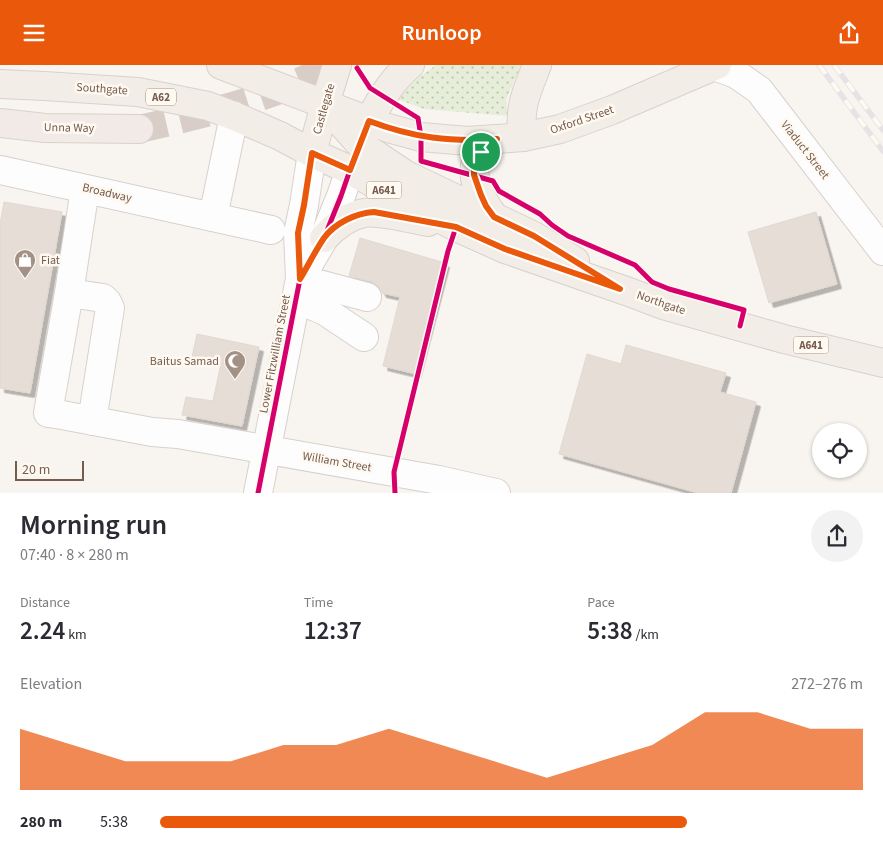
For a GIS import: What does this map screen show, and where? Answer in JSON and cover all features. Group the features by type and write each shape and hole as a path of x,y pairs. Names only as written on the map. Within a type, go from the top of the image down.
{"highway":[{"name":"Unna Way","path":"0,123 45,128 139,129"}],"main road":[{"path":"221,65 325,104"},
{"name":"Castlegate","path":"312,153 337,65"},
{"path":"350,170 364,133 384,96 396,78 410,65"},
{"path":"494,217 481,195 474,175 474,166 481,152 510,138 520,124 523,101 537,65"},
{"name":"Oxford Street","path":"364,133 388,128 422,137 468,141 510,138 560,129 612,110 716,66"},
{"name":"Southgate","path":"0,84 138,92 208,106 280,136 312,153"},
{"name":"A641","path":"325,104 364,133 406,175 534,236 620,289"},
{"name":"Northgate","path":"312,153 350,170 382,189 456,227 505,249 663,305 784,339 882,362"},
{"path":"324,238 343,221 364,213 374,212 456,227"}],"street":[{"name":"Viaduct Street","path":"716,66 736,74 759,90 883,251"},
{"path":"213,217 234,116"},
{"name":"Lower Fitzwilliam Street","path":"258,493 298,289 298,233 312,153"},
{"name":"Broadway","path":"0,170 271,230"},
{"name":"Lower Fitzwilliam Street","path":"298,289 324,238 350,170"},
{"path":"85,189 68,293 103,298 110,308 92,421"},
{"path":"298,289 367,297"},
{"path":"298,289 325,311 364,337"},
{"name":"William Street","path":"68,293 48,413 267,450 395,482 496,493"}],"path":[{"path":"395,482 448,251 456,227"}],"green space":[{"path":"436,65 521,65 506,100 508,116 424,109 397,99 417,79"}],"building":[{"name":"Fiat","path":"4,202 62,212 30,393 0,388 0,224"},
{"path":"816,212 837,284 769,303 748,232"},
{"path":"360,238 445,263 416,374 383,366 400,297 382,293 378,286 372,282 349,276"},
{"name":"Baitus Samad","path":"197,334 259,347 242,426 182,415 186,397 213,401 221,363 192,357"},
{"path":"626,345 726,373 720,392 756,402 731,493 698,493 559,454 587,354 621,364"}],"tunnel":[{"path":"139,129 238,104 286,87 332,65"}],"railway":[{"path":"819,65 883,151"},
{"path":"834,65 883,130"}],"cycle path":[{"path":"357,68 370,88 418,118 421,137 421,161 493,181 499,191 540,214 568,236 635,265 652,282 669,289 744,310 740,326"},
{"path":"258,493 300,279 324,238 350,170"},
{"path":"395,493 394,472 448,251 456,227"}],"place":[{"name":"Fiat","path":"25,279"},
{"name":"Baitus Samad","path":"235,380"}],"route":[{"path":"369,121 422,137 468,141 497,139 481,152 474,166 474,175 486,206 494,217 534,236 620,289 505,249 456,227 374,212 364,213 343,221 334,228 324,238 300,279 298,233 312,153 350,170 369,121"}]}
